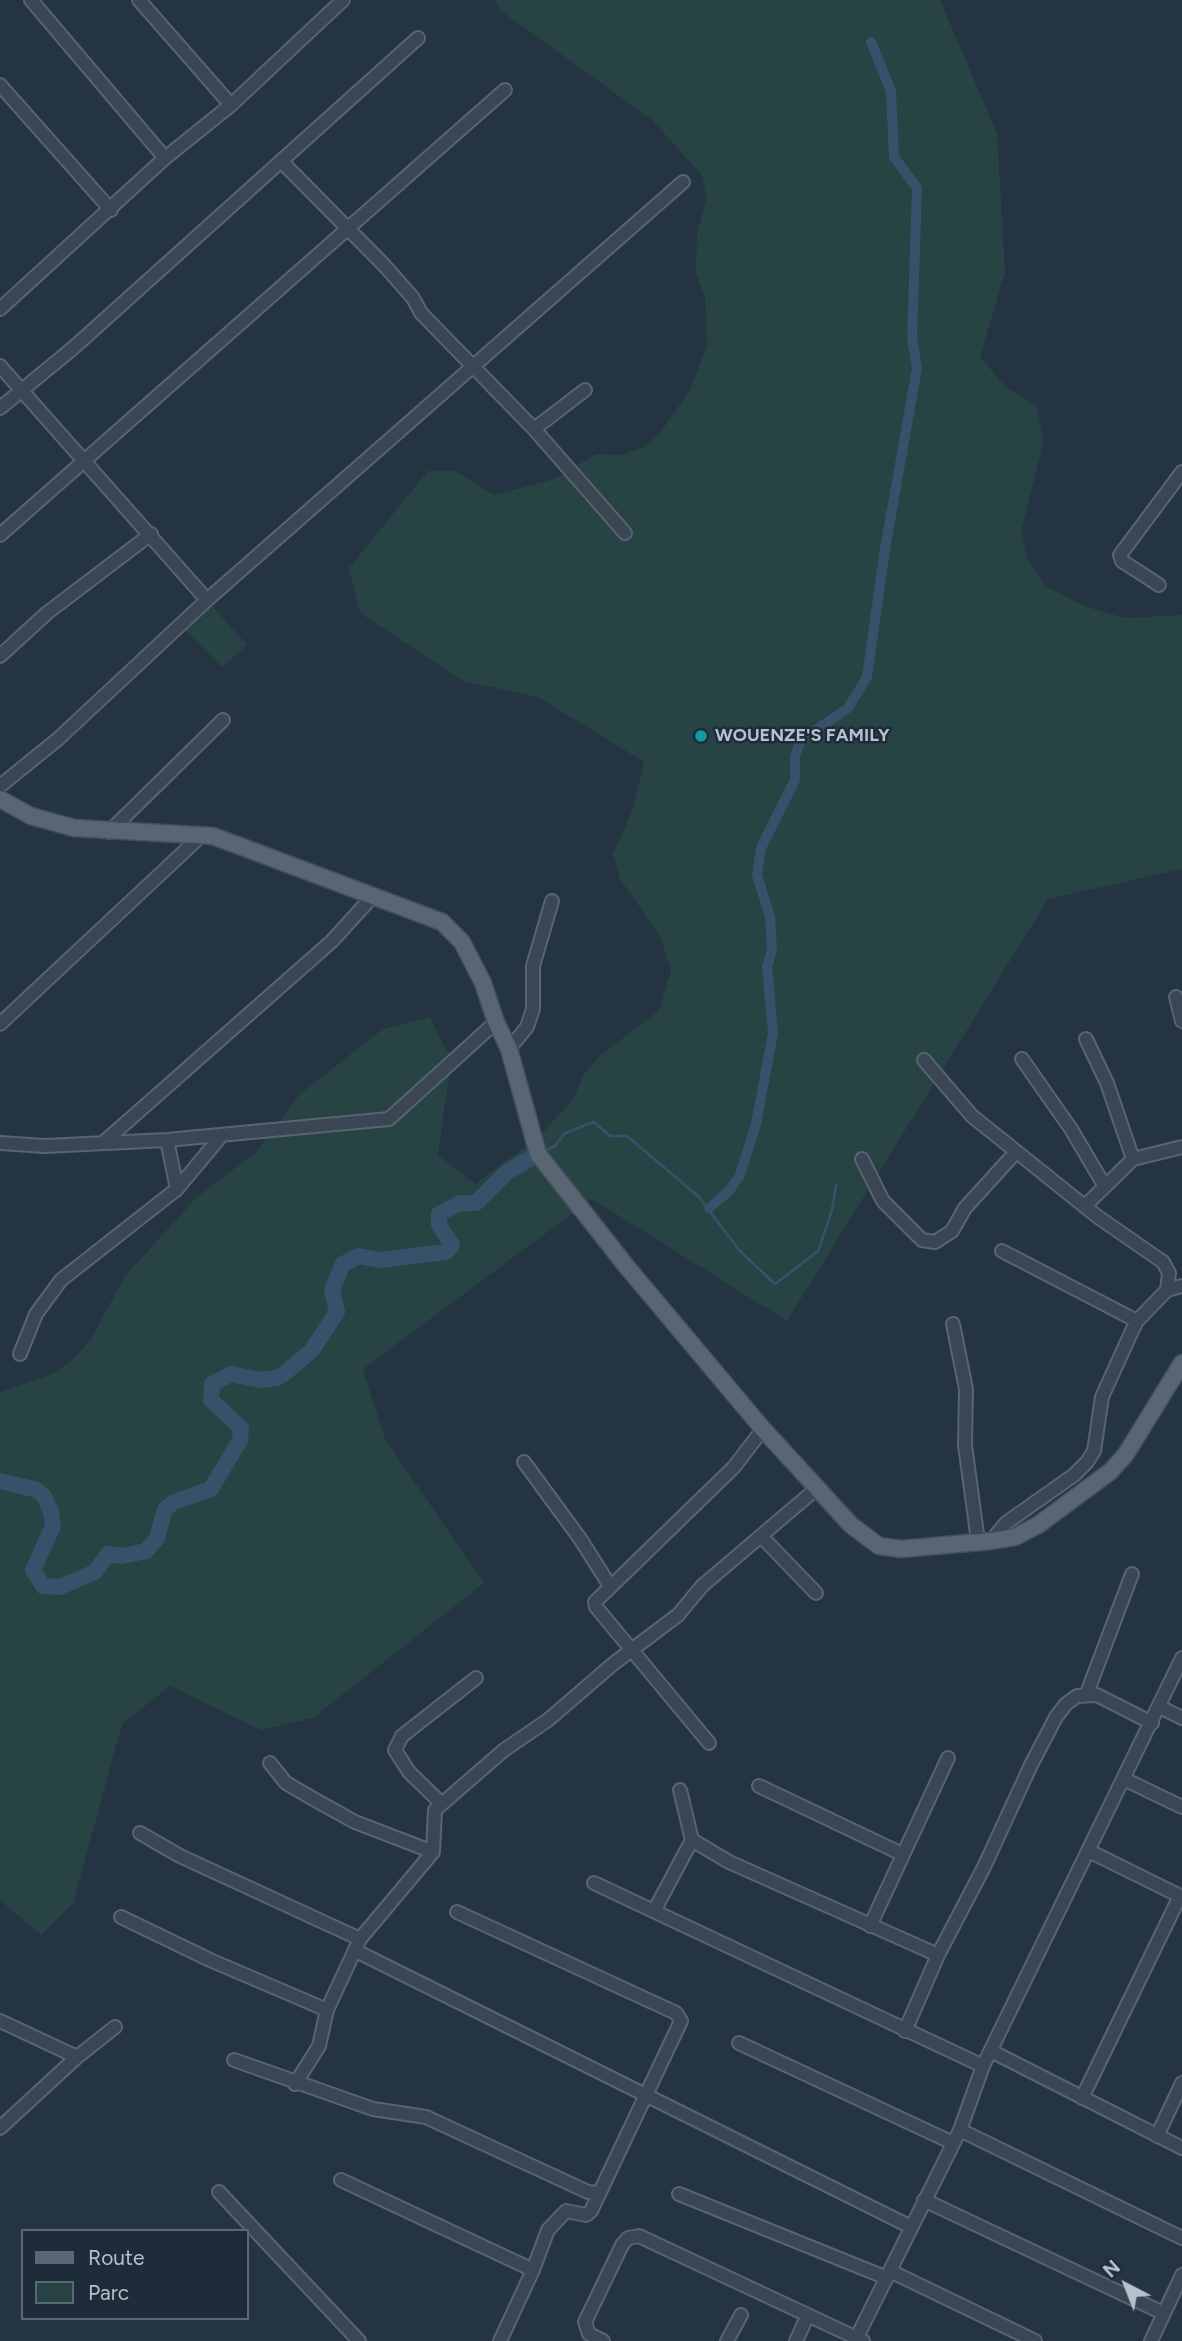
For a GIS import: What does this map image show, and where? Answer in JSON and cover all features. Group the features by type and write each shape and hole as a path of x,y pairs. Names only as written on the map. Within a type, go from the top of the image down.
{"main road":[{"path":"0,799 31,816 74,828 109,832 203,834 258,850 442,922 462,942 483,983 496,1023 509,1049 537,1154 763,1429 816,1489 863,1536 879,1546 901,1549 984,1541 1015,1536 1038,1525 1111,1471 1126,1454 1182,1363"}],"street":[{"path":"31,0 165,158"},
{"path":"139,0 231,105"},
{"path":"0,309 165,158 231,105 343,0"},
{"path":"0,408 72,349 418,38"},
{"path":"0,85 111,210"},
{"path":"0,535 505,90"},
{"path":"281,161 398,280 421,313 471,368 534,429 625,533"},
{"path":"0,786 58,739 207,600 683,182"},
{"path":"0,366 207,600"},
{"path":"534,429 585,390"},
{"path":"1158,584 1122,561 1120,555 1182,472"},
{"path":"0,656 47,613 150,534"},
{"path":"109,832 223,720"},
{"path":"0,1024 203,834"},
{"path":"104,1142 332,941 373,896"},
{"path":"509,1049 527,1027 533,1009 533,966 552,901"},
{"path":"1176,996 1182,1021"},
{"path":"0,1143 45,1146 167,1140 390,1119 496,1023"},
{"path":"1086,1039 1107,1083 1133,1159"},
{"path":"1022,1059 1071,1129 1104,1185"},
{"path":"924,1060 972,1116 1085,1206 1163,1262 1169,1273 1167,1290"},
{"path":"20,1354 36,1314 61,1280 177,1189 222,1135"},
{"path":"167,1140 177,1189"},
{"path":"1085,1206 1133,1159 1182,1147"},
{"path":"862,1159 883,1200 922,1240 935,1242 952,1231 965,1208 1016,1152"},
{"path":"1002,1251 1138,1321"},
{"path":"953,1324 966,1389 965,1445 984,1541 1074,1475 1094,1451 1102,1397 1138,1321 1167,1290 1182,1286"},
{"path":"709,1743 596,1607 597,1598 663,1539 734,1467 763,1429"},
{"path":"524,1462 581,1540 610,1586"},
{"path":"295,2084 319,2046 327,2010 358,1945 433,1852 435,1810 441,1803 678,1615 702,1586 816,1489"},
{"path":"761,1536 816,1593"},
{"path":"1087,1693 1132,1574"},
{"path":"603,2341 589,2334 585,2322 628,2238 639,2236 858,2340 960,2130 983,2066 1182,1658"},
{"path":"441,1803 409,1772 395,1750 402,1736 476,1678"},
{"path":"905,2031 938,1955 984,1867 1056,1717 1077,1696 1087,1693 1097,1695 1152,1723"},
{"path":"1160,1707 1182,1718"},
{"path":"870,1926 948,1758"},
{"path":"270,1763 286,1783 355,1822 433,1852"},
{"path":"1124,1779 1182,1807"},
{"path":"759,1786 902,1854"},
{"path":"654,1911 692,1840 680,1790"},
{"path":"140,1833 647,2098 911,2227"},
{"path":"692,1840 729,1862 938,1955"},
{"path":"1082,2098 1181,1897 1089,1851"},
{"path":"594,1883 983,2066"},
{"path":"457,1912 679,2015 681,2021 647,2098 591,2211 586,2215 566,2211 548,2230 533,2270 500,2341"},
{"path":"121,1917 210,1960 327,2010"},
{"path":"0,2021 77,2057"},
{"path":"0,2128 77,2057 115,2028"},
{"path":"739,2043 953,2143"},
{"path":"991,2051 1182,2148"},
{"path":"234,2060 295,2084 373,2109 426,2117 588,2192 598,2193"},
{"path":"1157,2136 1182,2083"},
{"path":"960,2130 1182,2238"},
{"path":"341,2180 533,2270"},
{"path":"219,2192 359,2341"},
{"path":"679,2194 889,2275 1035,2341"},
{"path":"924,2200 1163,2313"},
{"path":"1151,2341 1182,2275"},
{"path":"727,2341 741,2315"},
{"path":"796,2341 808,2315"}],"green space":[{"path":"495,0 940,0 997,134 1005,272 980,357 1006,387 1037,406 1043,443 1021,532 1027,559 1046,586 1084,606 1125,618 1182,615 1182,869 1048,899 787,1321 592,1199 363,1369 385,1439 484,1583 313,1718 261,1730 170,1686 122,1724 73,1904 41,1935 0,1900 0,1392 55,1373 75,1357 91,1339 125,1276 197,1197 255,1153 300,1094 383,1029 430,1017 451,1060 438,1155 475,1184 539,1137 574,1098 583,1075 602,1054 659,1011 671,971 660,936 620,879 613,854 633,809 644,762 538,697 463,681 360,613 349,568 428,471 453,470 494,495 554,479 596,454 621,455 644,447 662,430 690,390 707,346 705,297 696,273 697,233 707,198 701,174 652,120 500,10"},
{"path":"207,600 247,645 222,667 180,625"}],"waterway":[{"path":"709,1208 729,1191 740,1175 756,1124 773,1033 767,967 772,950 770,917 757,875 761,848 795,780 795,757 800,741 848,708 867,677 885,549 917,368 912,338 917,188 894,157 891,91 871,42"},
{"path":"544,1151 555,1146 565,1133 594,1122 610,1136 627,1136 699,1197 739,1250 775,1284 818,1251 832,1210 836,1185"},
{"path":"0,1481 37,1490 44,1496 51,1512 53,1526 33,1570 43,1586 60,1587 95,1572 108,1554 122,1556 146,1551 157,1538 165,1509 174,1502 211,1489 240,1440 241,1428 211,1400 212,1384 231,1374 260,1380 277,1378 285,1373 312,1350 337,1312 332,1290 343,1264 359,1256 380,1260 446,1252 452,1245 439,1225 439,1214 460,1203 476,1203 507,1172 538,1154"}],"place":[{"name":"WOUENZE'S FAMILY","path":"701,736"}]}
